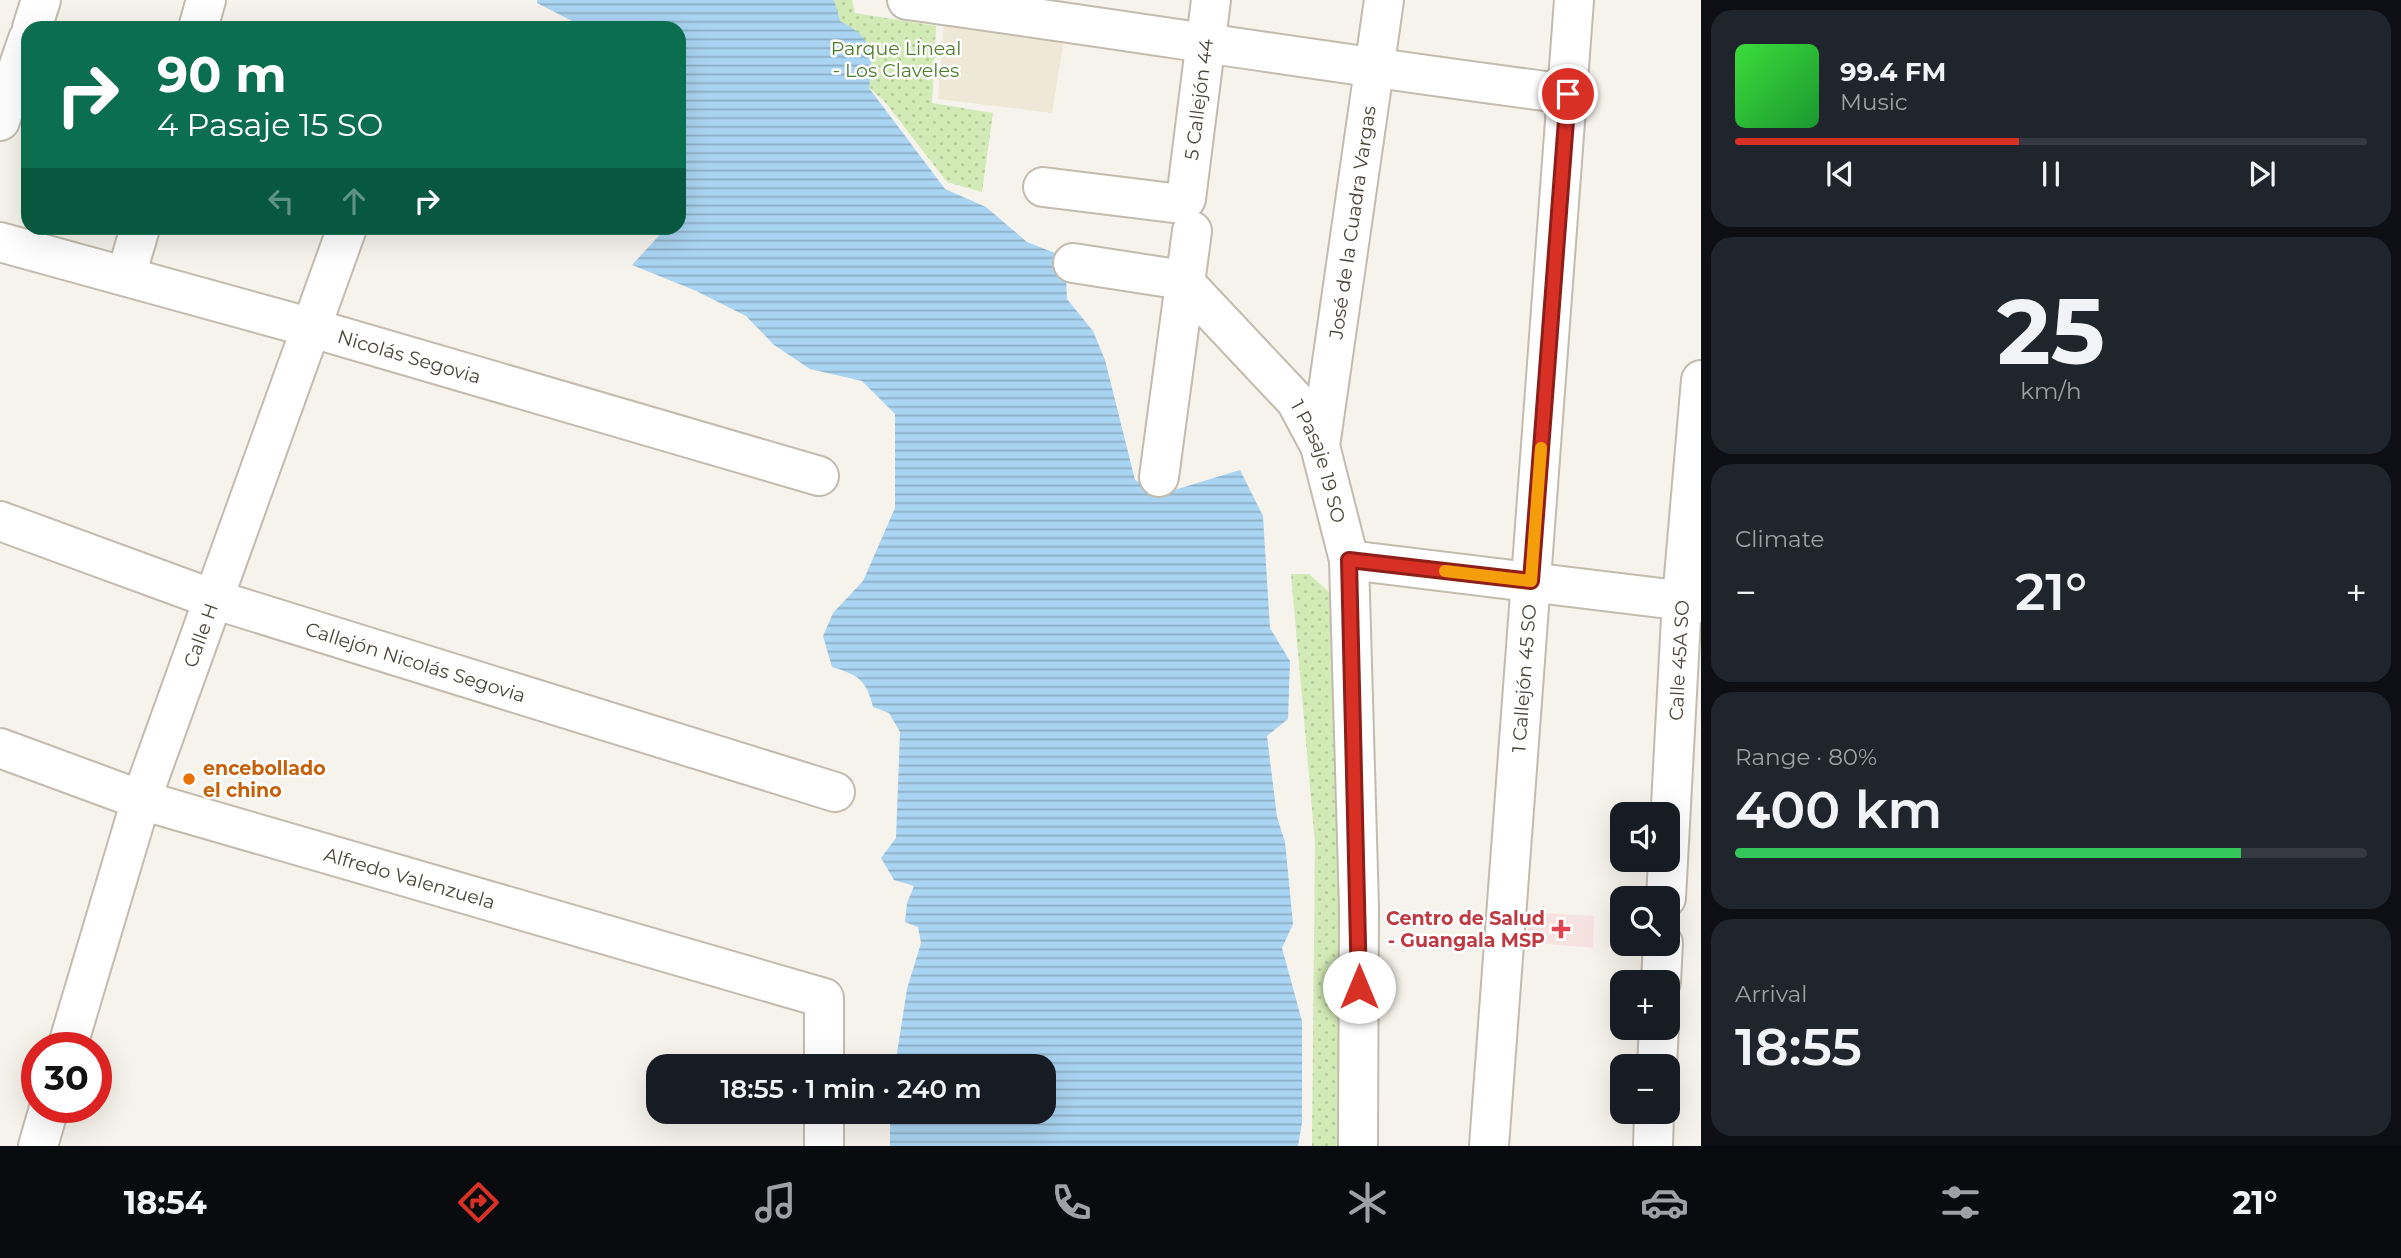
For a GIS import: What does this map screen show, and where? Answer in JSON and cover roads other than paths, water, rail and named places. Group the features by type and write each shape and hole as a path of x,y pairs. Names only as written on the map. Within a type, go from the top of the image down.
{"street":[{"path":"34,21 41,0"},
{"path":"200,21 206,0"},
{"path":"907,0 1207,41 1374,69 1568,94"},
{"name":"5 Callejón 44","path":"1159,477 1186,284 1189,215 1211,0"},
{"name":"José de la Cuadra Vargas","path":"1320,446 1384,0"},
{"name":"1 Callejón 45 SO","path":"1489,1146 1574,0"},
{"path":"0,121 20,88"},
{"path":"1044,187 1173,203 1189,215"},
{"path":"127,276 138,235"},
{"name":"Calle H","path":"72,1032 141,800 345,235"},
{"name":"Nicolás Segovia","path":"0,242 312,328 819,476"},
{"path":"1073,263 1170,278 1186,284"},
{"name":"1 Pasaje 19 SO","path":"1186,284 1296,401 1320,446 1349,560 1359,894 1358,1146"},
{"name":"Calle 45A SO","path":"1667,886 1691,601 1701,380"},
{"name":"Callejón Nicolás Segovia","path":"0,521 213,599 835,792"},
{"path":"1349,560 1691,601"},
{"name":"Alfredo Valenzuela","path":"0,748 141,800 824,998 824,1054"},
{"path":"38,1146 45,1123"},
{"path":"824,1124 824,1146"},
{"path":"1653,1146 1654,1124"}],"water":[{"path":"537,0 834,0 840,21 860,34 869,48 869,88 945,189 986,207 1027,242 1065,257 1067,299 1093,331 1105,360 1135,480 1161,494 1240,470 1263,516 1270,628 1290,661 1288,719 1267,736 1277,817 1285,842 1293,924 1282,948 1302,1021 1302,1123 1298,1146 890,1146 890,1124 1056,1124 1056,1054 897,1054 907,989 921,943 918,927 905,922 907,903 914,886 894,880 881,858 896,838 900,732 889,713 873,707 860,680 832,667 823,636 833,613 863,581 895,508 895,414 862,381 810,369 774,345 746,316 694,290 632,265 660,235 686,235 686,21 572,21 537,3"}],"place":[{"name":"encebollado el chino","path":"189,779"},
{"name":"Centro de Salud - Guangala MSP","path":"1561,929"}],"park label":[{"name":"Parque Lineal - Los Claveles","path":"896,59"}]}
